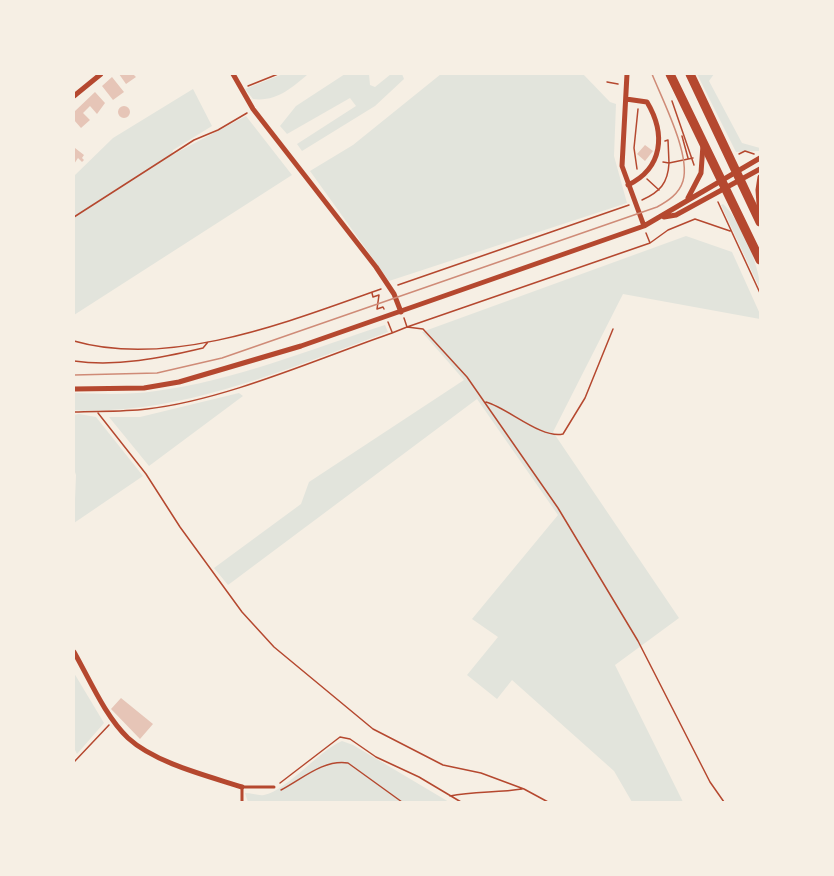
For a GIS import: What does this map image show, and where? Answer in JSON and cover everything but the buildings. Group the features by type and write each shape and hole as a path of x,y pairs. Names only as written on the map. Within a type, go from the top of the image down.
{"main road":[{"path":"670,74 760,260"},
{"path":"690,74 760,221"}],"street":[{"path":"74,96 101,74"},
{"path":"233,74 253,109 389,286 401,312"},
{"path":"627,74 621,149 622,166 644,226"},
{"path":"626,99 647,102 660,143 656,160 644,177 628,185"},
{"path":"684,202 691,195 701,173 704,143"},
{"path":"74,389 144,388 218,373 401,312 644,226 760,158"},
{"path":"662,217 676,214 715,195 760,169"},
{"path":"760,177 758,190 760,221"},
{"path":"74,652 114,720 140,748 201,774 243,787"}],"lane":[{"path":"242,802 243,787 274,787"}],"path":[{"path":"241,89 278,74"},
{"path":"607,82 626,86"},
{"path":"656,160 669,163 693,158 670,94"},
{"path":"647,102 639,107 634,148 636,168 660,191"},
{"path":"74,217 194,140 218,130 253,109"},
{"path":"682,136 689,159"},
{"path":"74,341 108,348 133,348 208,341 252,332 635,203 660,191 667,178 668,140 660,143"},
{"path":"715,195 760,293"},
{"path":"74,412 98,413 165,406 225,392 650,243 668,230 695,219 731,232"},
{"path":"644,226 650,243"},
{"path":"401,312 407,327"},
{"path":"407,327 423,329 467,377 558,508 613,596 710,782 724,802"},
{"path":"485,401 544,431 557,436 563,435 585,398 613,329"},
{"path":"74,361 104,363 143,360 203,348 208,341"},
{"path":"98,413 146,474 180,527 242,612 274,647 373,729 443,765 481,773 524,789 548,802"},
{"path":"74,472 74,481"},
{"path":"74,762 114,720"},
{"path":"402,802 348,763 338,761 324,765 280,790 274,787 340,737 350,739 376,757 419,777 461,802"},
{"path":"449,796 468,792 491,794 524,789"}],"shaded area":[{"path":"283,74 308,74 290,89 269,98 253,99 245,89"},
{"path":"345,74 369,74 370,85 375,87 391,74 402,74 404,79 375,106 302,151 297,144 356,106 350,98 287,134 280,126 296,106"},
{"path":"441,74 583,74 610,102 616,104 614,156 627,203 389,281 310,171 353,145"},
{"path":"697,74 714,74 709,81 742,143 760,148 760,151 736,152"},
{"path":"193,89 212,126 173,150 172,155 246,116 292,175 74,315 74,176 113,138"},
{"path":"723,204 736,220 748,244 757,269 760,289 721,205"},
{"path":"686,236 732,252 760,314 760,319 623,294 553,432 679,618 615,665 683,802 632,802 614,771 512,680 497,699 467,675 498,637 472,619 558,515 477,399 228,585 214,568 301,504 309,482 464,380 422,332"},
{"path":"385,325 388,332 291,368 225,389 158,405 124,409 74,410 74,393 136,393 214,380"},
{"path":"239,393 243,396 149,466 109,417 140,417"},
{"path":"74,415 96,417 143,476 74,523 76,475"},
{"path":"74,673 104,723 77,754 74,748"},
{"path":"342,741 353,745 449,802 248,802 245,793 262,795 273,792"}],"tram line":[{"path":"74,375 157,373 222,358 657,207 679,190 684,170 679,142 652,74"}]}
